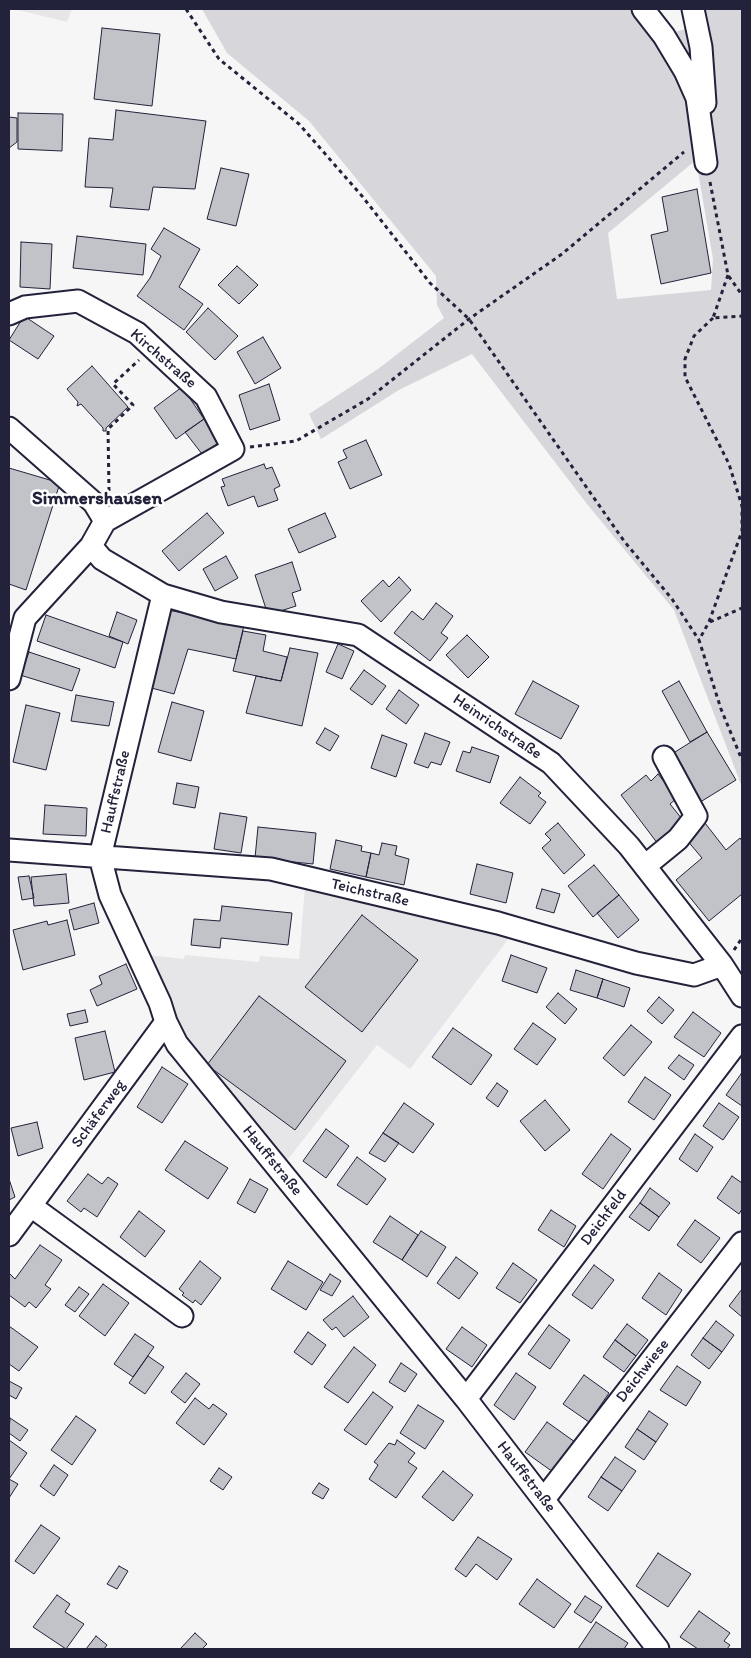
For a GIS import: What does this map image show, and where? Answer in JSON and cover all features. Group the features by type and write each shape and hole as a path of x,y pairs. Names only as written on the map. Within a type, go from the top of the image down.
{"street":[{"path":"643,9 664,36 686,71 697,98 704,135"},
{"path":"693,9 701,47 705,93 704,135 706,163"},
{"name":"Kirchstraße","path":"9,314 25,307 78,301 137,333 206,397 233,449"},
{"path":"9,428 110,519"},
{"path":"9,679 25,618 90,546 110,519 233,449"},
{"name":"Heinrichstraße","path":"90,546 102,559 163,595 221,612 358,635 550,763 646,866 722,965 742,996"},
{"name":"Hauffstraße","path":"163,595 100,857 110,895 160,1003 166,1022 177,1044 466,1399 544,1499 650,1646"},
{"path":"646,866 678,839 696,816 664,757"},
{"name":"Teichstraße","path":"9,850 271,869 498,923 636,963 694,975 722,965"},
{"name":"Schäferweg","path":"9,1235 166,1022"},
{"name":"Deichfeld","path":"466,1399 742,1036"},
{"path":"31,1206 182,1316"},
{"name":"Deichwiese","path":"544,1499 742,1243"}],"path":[{"path":"186,9 219,59 299,124 362,196 430,282 469,319 624,540 672,599 700,640 722,709 742,760"},
{"path":"233,449 296,441 368,399 469,319 562,254 704,135"},
{"path":"706,163 728,275 742,295"},
{"path":"700,640 709,622 742,531 742,506 729,464 685,377 685,359 694,336 713,318 728,275"},
{"path":"713,318 742,316"},
{"path":"110,519 108,429 133,406 113,384 152,347"},
{"path":"709,622 742,608"}],"shaded area":[{"path":"14,9 72,9 67,22"},
{"path":"202,9 638,9 658,36 706,24 703,9 742,9 742,787 674,610 587,504 472,354 399,390 321,439 309,414 378,369 444,318 437,305 436,276 309,121 227,53","holes":["696,160 713,259 711,290 617,299 608,233"]},
{"path":"305,887 509,938 410,1069 377,1045 282,1167 181,1035 149,955 184,959 185,955 259,962 260,956 299,959"}],"building":[{"path":"102,28 160,34 152,106 94,99"},
{"path":"116,110 206,121 195,189 153,187 149,210 110,207 113,188 85,187 89,138 113,140"},
{"path":"18,113 63,114 62,151 18,149"},
{"path":"9,117 17,118 17,142 9,148"},
{"path":"221,168 249,174 236,226 207,219"},
{"path":"697,189 711,273 661,284 651,235 668,231 662,197"},
{"path":"164,228 200,249 179,287 203,304 184,330 137,296 150,278 161,256 151,249"},
{"path":"77,236 146,244 143,275 73,268"},
{"path":"21,242 52,244 50,289 20,287"},
{"path":"237,266 258,285 239,304 218,285"},
{"path":"208,308 238,336 215,360 186,332"},
{"path":"24,316 54,336 38,359 9,340"},
{"path":"263,337 281,368 255,384 237,352"},
{"path":"92,366 128,407 106,428 106,431 103,431 103,428 81,404 77,406 78,402 67,389"},
{"path":"269,384 280,420 250,430 239,395"},
{"path":"182,387 204,419 176,439 154,408"},
{"path":"204,419 221,441 202,454 185,432"},
{"path":"366,440 382,475 350,489 338,462 347,458 343,450"},
{"path":"264,464 266,469 272,467 280,486 274,489 278,500 258,507 254,496 228,506 221,487 225,486 222,479"},
{"path":"9,468 60,483 26,590 9,584"},
{"path":"207,513 224,533 179,571 162,551"},
{"path":"325,513 336,537 299,553 288,529"},
{"path":"226,556 238,578 215,591 203,569"},
{"path":"292,562 301,590 292,593 296,606 268,615 255,575"},
{"path":"399,577 411,590 381,622 361,601 383,580 389,587"},
{"path":"436,603 453,616 441,633 448,638 430,661 394,633 412,611 423,620"},
{"path":"168,610 244,625 236,659 188,649 174,694 144,686"},
{"path":"117,612 137,620 128,644 109,636"},
{"path":"46,615 123,642 115,668 37,641"},
{"path":"243,631 266,635 263,651 287,657 281,681 233,671"},
{"path":"467,635 489,657 468,678 446,655"},
{"path":"338,644 354,651 342,679 326,672"},
{"path":"290,648 318,653 302,726 246,713 256,676 281,681"},
{"path":"29,652 80,669 72,691 20,675"},
{"path":"364,670 386,686 372,705 350,689"},
{"path":"533,681 579,706 561,739 515,714"},
{"path":"679,681 707,732 690,742 662,691"},
{"path":"399,690 419,705 406,724 386,709"},
{"path":"76,695 114,702 109,726 71,721"},
{"path":"172,702 204,711 191,761 158,752"},
{"path":"26,705 60,713 46,770 13,762"},
{"path":"325,728 339,736 330,751 316,743"},
{"path":"707,732 736,780 697,804 667,757"},
{"path":"425,733 450,742 441,765 431,762 428,768 414,763"},
{"path":"382,735 407,744 396,777 371,768"},
{"path":"472,747 499,756 490,783 456,771 463,751 470,753"},
{"path":"658,774 677,798 670,804 686,824 658,844 621,795 646,775 651,781"},
{"path":"520,777 541,793 538,796 546,802 530,824 500,803"},
{"path":"177,783 199,787 195,808 173,804"},
{"path":"45,805 87,808 86,836 43,834"},
{"path":"220,813 247,817 241,853 214,849"},
{"path":"558,823 585,855 564,874 542,848 551,840 545,834"},
{"path":"705,823 726,850 740,838 742,841 742,894 709,921 676,880 702,858 686,839"},
{"path":"258,827 316,833 313,864 255,858"},
{"path":"336,840 362,846 361,851 371,853 366,877 330,869"},
{"path":"382,843 397,846 395,855 409,859 404,885 366,877 371,853 379,855"},
{"path":"477,864 513,873 506,903 470,894"},
{"path":"594,865 619,895 593,917 568,886"},
{"path":"66,874 69,903 34,906 31,877"},
{"path":"29,876 34,898 22,900 18,877"},
{"path":"542,889 560,894 554,913 536,908"},
{"path":"619,895 639,920 618,938 597,913"},
{"path":"94,903 99,923 74,930 69,910"},
{"path":"222,906 292,913 288,945 221,938 220,948 191,945 194,919 220,921"},
{"path":"362,915 418,960 362,1032 305,987"},
{"path":"67,920 75,955 23,970 13,930 47,921 48,925"},
{"path":"511,955 547,968 537,993 502,981"},
{"path":"126,964 137,989 97,1006 90,990 102,984 99,976"},
{"path":"576,970 603,979 597,998 570,990"},
{"path":"603,979 630,988 624,1007 597,998"},
{"path":"558,993 577,1009 565,1024 546,1007"},
{"path":"259,996 346,1061 295,1130 207,1065"},
{"path":"659,997 674,1010 662,1024 647,1011"},
{"path":"85,1010 88,1022 70,1026 67,1014"},
{"path":"693,1012 721,1033 704,1057 674,1037"},
{"path":"533,1023 556,1039 537,1065 514,1049"},
{"path":"631,1025 652,1042 624,1076 603,1058"},
{"path":"453,1028 492,1055 471,1085 432,1057"},
{"path":"105,1031 115,1072 84,1080 75,1038"},
{"path":"679,1055 694,1065 684,1080 668,1068"},
{"path":"162,1067 188,1084 162,1123 137,1107"},
{"path":"742,1075 742,1106 726,1095"},
{"path":"645,1077 671,1095 654,1120 628,1102"},
{"path":"497,1083 508,1091 498,1107 486,1098"},
{"path":"545,1100 570,1130 545,1151 520,1121"},
{"path":"404,1103 434,1124 413,1153 383,1133"},
{"path":"719,1103 739,1117 723,1140 703,1126"},
{"path":"37,1122 43,1148 18,1156 11,1128"},
{"path":"326,1129 349,1146 326,1178 303,1161"},
{"path":"383,1133 399,1143 385,1162 369,1153"},
{"path":"611,1134 631,1149 603,1189 582,1174"},
{"path":"695,1134 713,1147 697,1172 679,1159"},
{"path":"185,1141 228,1168 208,1199 165,1170"},
{"path":"357,1157 386,1179 367,1205 337,1185"},
{"path":"88,1174 102,1184 108,1177 118,1184 97,1217 84,1208 81,1212 67,1201"},
{"path":"732,1176 742,1183 742,1209 739,1214 717,1198"},
{"path":"9,1179 15,1197 9,1200"},
{"path":"250,1179 268,1189 255,1213 237,1203"},
{"path":"650,1188 670,1203 659,1217 640,1203"},
{"path":"640,1203 659,1217 649,1231 629,1217"},
{"path":"551,1210 576,1226 564,1247 538,1230"},
{"path":"139,1211 165,1231 145,1257 120,1237"},
{"path":"390,1216 418,1235 402,1260 373,1242"},
{"path":"695,1220 720,1238 701,1263 677,1245"},
{"path":"421,1231 446,1247 427,1277 402,1260"},
{"path":"40,1245 62,1260 45,1285 51,1289 36,1308 29,1302 25,1307 9,1295 9,1273 15,1279"},
{"path":"456,1257 478,1273 459,1299 437,1283"},
{"path":"200,1261 221,1278 201,1305 195,1300 193,1303 182,1295 184,1293 179,1289"},
{"path":"288,1261 323,1282 306,1310 271,1289"},
{"path":"513,1263 537,1280 520,1303 496,1288"},
{"path":"594,1265 614,1280 592,1309 572,1295"},
{"path":"659,1273 682,1290 666,1315 642,1298"},
{"path":"330,1274 341,1281 332,1296 320,1290"},
{"path":"103,1284 129,1303 105,1336 79,1316"},
{"path":"79,1287 89,1294 75,1312 65,1305"},
{"path":"742,1289 742,1317 729,1306"},
{"path":"353,1296 369,1317 344,1337 336,1327 332,1330 323,1320"},
{"path":"716,1321 734,1335 722,1352 703,1338"},
{"path":"627,1324 648,1340 636,1356 615,1340"},
{"path":"549,1325 570,1340 550,1369 528,1354"},
{"path":"9,1326 38,1347 19,1371 9,1364"},
{"path":"462,1327 487,1345 472,1367 446,1349"},
{"path":"308,1332 326,1345 312,1365 294,1352"},
{"path":"135,1334 154,1347 133,1377 114,1364"},
{"path":"703,1338 722,1352 709,1369 691,1355"},
{"path":"615,1340 636,1356 624,1372 603,1357"},
{"path":"354,1347 376,1365 348,1403 324,1387"},
{"path":"148,1356 164,1367 145,1394 129,1383"},
{"path":"401,1363 417,1374 405,1392 389,1382"},
{"path":"677,1366 701,1382 686,1406 660,1390"},
{"path":"186,1373 200,1384 185,1403 171,1392"},
{"path":"516,1373 536,1387 514,1420 494,1405"},
{"path":"584,1375 609,1393 589,1422 563,1404"},
{"path":"9,1381 22,1388 16,1399 9,1395"},
{"path":"373,1392 393,1407 366,1445 344,1430"},
{"path":"195,1398 209,1409 213,1404 227,1414 204,1445 176,1423"},
{"path":"418,1405 444,1421 425,1449 400,1433"},
{"path":"649,1411 668,1424 656,1442 637,1429"},
{"path":"76,1416 96,1430 72,1465 51,1450"},
{"path":"10,1418 28,1430 20,1441 9,1433"},
{"path":"547,1422 575,1442 553,1472 525,1452"},
{"path":"637,1429 656,1442 644,1460 625,1447"},
{"path":"9,1440 27,1453 9,1479"},
{"path":"397,1440 415,1453 408,1462 417,1468 396,1498 369,1479 378,1465 374,1462 389,1443 395,1445"},
{"path":"615,1457 636,1471 622,1491 601,1477"},
{"path":"54,1465 68,1475 54,1496 40,1486"},
{"path":"219,1468 232,1477 223,1490 210,1481"},
{"path":"443,1471 473,1495 453,1521 422,1497"},
{"path":"601,1477 622,1491 608,1511 588,1497"},
{"path":"9,1479 18,1484 9,1498"},
{"path":"319,1483 329,1489 323,1499 312,1493"},
{"path":"41,1525 60,1538 34,1574 15,1561"},
{"path":"478,1537 512,1559 497,1580 476,1564 466,1577 455,1569"},
{"path":"658,1553 691,1574 668,1607 636,1586"},
{"path":"119,1566 128,1571 117,1589 107,1584"},
{"path":"537,1579 571,1604 554,1628 519,1604"},
{"path":"57,1595 70,1604 65,1612 84,1624 66,1649 33,1627"},
{"path":"585,1596 602,1607 591,1623 574,1612"},
{"path":"699,1611 730,1633 724,1641 730,1645 727,1649 698,1649 680,1637"},
{"path":"596,1622 628,1643 624,1649 578,1649"},
{"path":"195,1633 207,1644 202,1649 180,1649"},
{"path":"96,1636 107,1645 104,1649 86,1649"}],"district":[{"name":"Simmershausen","path":"97,499"}]}
